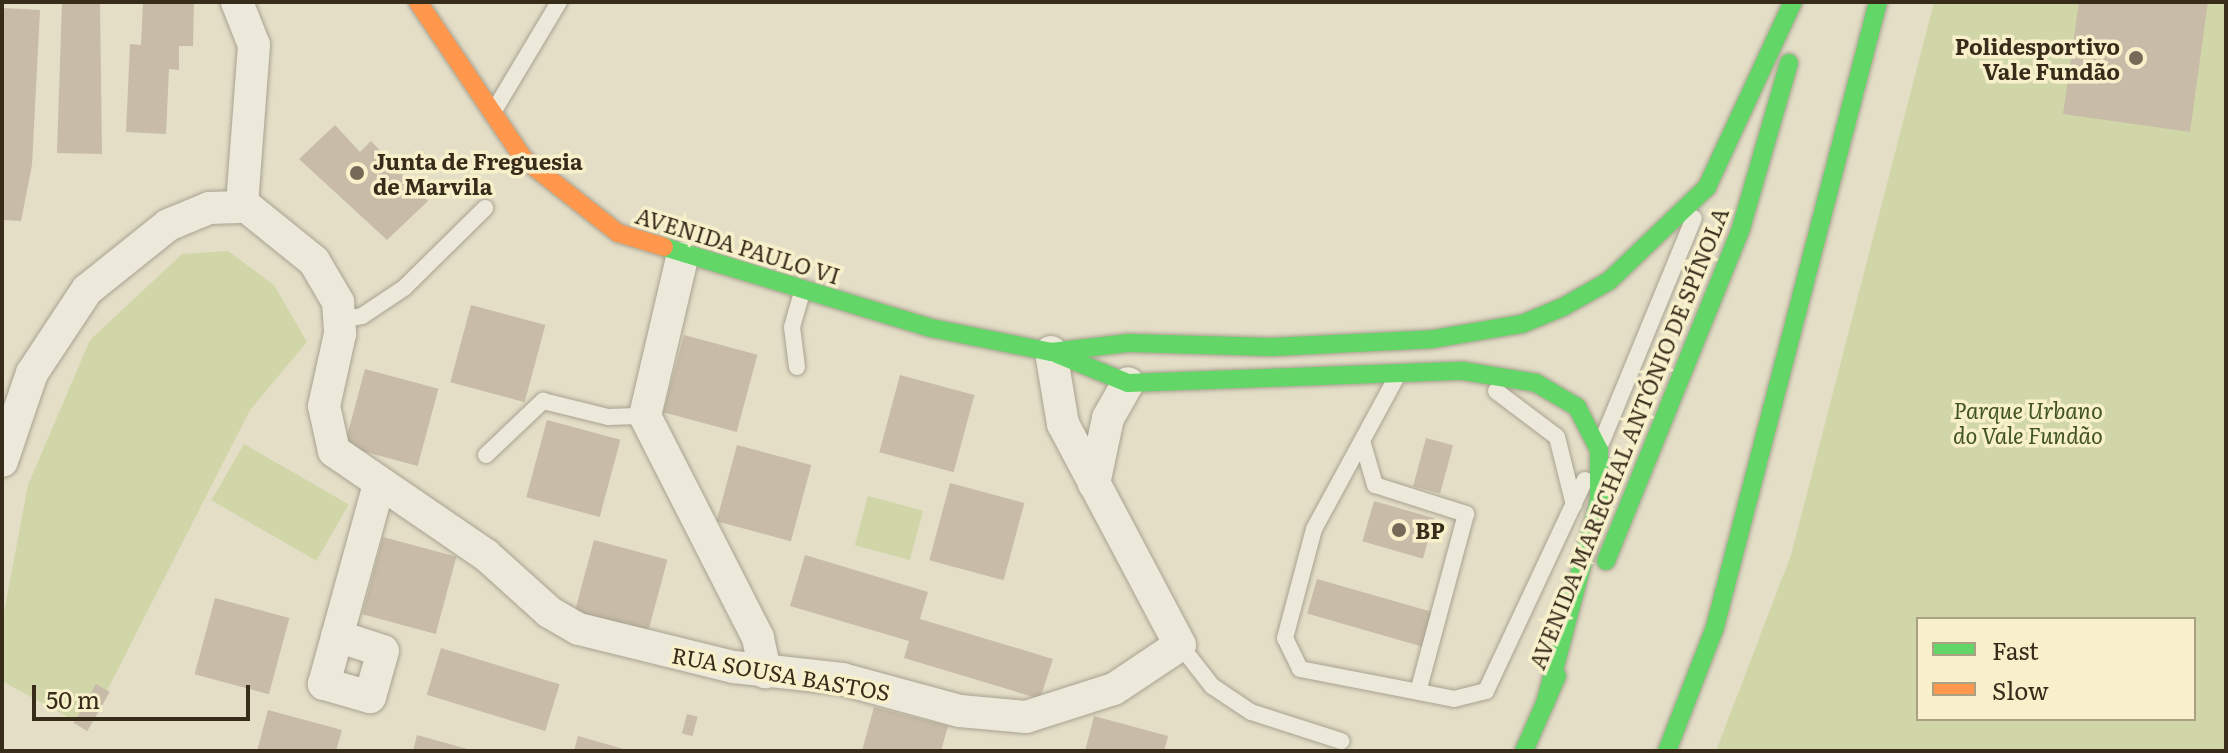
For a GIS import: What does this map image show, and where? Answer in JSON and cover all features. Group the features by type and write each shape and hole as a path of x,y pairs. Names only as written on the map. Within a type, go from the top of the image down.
{"main road":[{"name":"AVENIDA PAULO VI","path":"418,2 524,159 572,202 618,233 682,258 802,292 1051,352"},
{"path":"1051,352 1129,343 1272,347 1433,339 1522,324 1609,281 1707,187 1793,2"},
{"name":"AVENIDA MARECHAL ANTÓNIO DE SPÍNOLA","path":"1524,751 1741,228 1806,2"},
{"path":"1667,751 1715,627 1878,2"},
{"path":"1051,352 1128,383 1397,377 1463,371 1536,383 1577,407 1599,450 1599,501 1545,704"}],"street":[{"path":"2,461 32,373 87,290 168,225 242,206 253,127 254,45 237,2"},
{"name":"RUA SOUSA BASTOS","path":"242,206 314,261 334,290 340,320 326,434 340,458 378,488 472,545 567,623 765,672 842,679 1010,718 1114,689 1180,645"},
{"path":"682,258 645,416 758,638 765,672"},
{"path":"1051,352 1063,424 1180,645"},
{"path":"1094,484 1108,418 1128,383"},
{"path":"337,636 378,488"}],"lane":[{"path":"492,114 559,2"},
{"path":"1397,377 1314,529 1285,638 1300,669 1454,699 1486,691 1599,450 1707,187"},
{"path":"340,320 362,316 404,288 485,208"},
{"path":"797,367 792,327 802,292"},
{"path":"1463,371 1557,437 1574,505"},
{"path":"486,455 543,401 608,417 645,416"},
{"path":"1363,444 1375,485 1466,514 1418,692"},
{"path":"1180,645 1212,686 1251,712 1341,741"}],"green space":[{"name":"Parque Urbano do Vale Fundão","path":"1934,2 2226,2 2226,751 1716,751 1791,555"},
{"path":"228,251 274,285 307,342 250,410 88,728 2,681 2,623 28,485 90,340 182,254"},
{"path":"244,444 349,504 316,561 212,500"},
{"path":"868,496 923,511 910,560 855,545"}],"building":[{"path":"62,2 100,2 102,154 57,153"},
{"path":"143,2 194,2 193,46 179,46 179,70 169,69 166,134 126,132 130,44 141,45"},
{"name":"Polidesportivo Vale Fundão","path":"2079,2 2208,2 2190,132 2063,114"},
{"path":"2,8 40,10 32,165 21,221 2,220"},
{"name":"Junta de Freguesia de Marvila","path":"335,125 360,152 371,141 428,201 387,240 299,159"},
{"path":"471,305 545,325 525,402 450,382"},
{"path":"684,335 757,355 737,432 663,412"},
{"path":"365,369 438,389 418,466 344,446"},
{"path":"900,375 974,395 954,472 879,452"},
{"path":"547,420 620,440 600,517 526,497"},
{"path":"1426,438 1453,445 1440,494 1413,486"},
{"path":"737,445 811,465 791,541 717,521"},
{"path":"950,483 1024,503 1004,580 929,560"},
{"path":"1374,501 1435,518 1423,559 1362,541"},
{"path":"383,537 456,557 436,634 362,614"},
{"path":"594,540 667,560 647,637 573,617"},
{"path":"805,555 928,592 920,619 1053,659 1040,699 904,658 909,641 790,606"},
{"path":"1317,579 1433,612 1423,647 1307,614"},
{"path":"215,598 289,618 269,694 195,674"},
{"path":"441,648 560,684 545,731 427,695"},
{"path":"96,684 110,692 87,731 74,723"},
{"path":"874,707 948,726 941,751 862,751"},
{"path":"268,710 342,730 336,751 257,751"},
{"path":"687,714 698,717 692,736 682,733"},
{"path":"1094,716 1168,736 1164,751 1085,751"},
{"path":"417,735 471,750 471,751 413,751"},
{"path":"578,736 627,750 627,751 574,751"}],"traffic: fast":[{"path":"1051,352 1129,343 1272,347 1433,339 1522,324 1563,307 1609,281 1707,187 1793,2"},
{"path":"1667,751 1715,627 1878,2"},
{"path":"1606,561 1741,228 1789,63"},
{"path":"664,247 931,328 1051,352"},
{"path":"1057,354 1128,383 1463,371 1536,383 1577,407 1599,450 1599,501 1545,704"},
{"path":"1524,751 1557,676"}],"traffic: slow":[{"path":"418,2 524,159 618,233 664,247"}],"place":[{"name":"Polidesportivo Vale Fundão","path":"2136,58"},
{"name":"Junta de Freguesia de Marvila","path":"357,173"},
{"name":"BP","path":"1399,530"}]}
